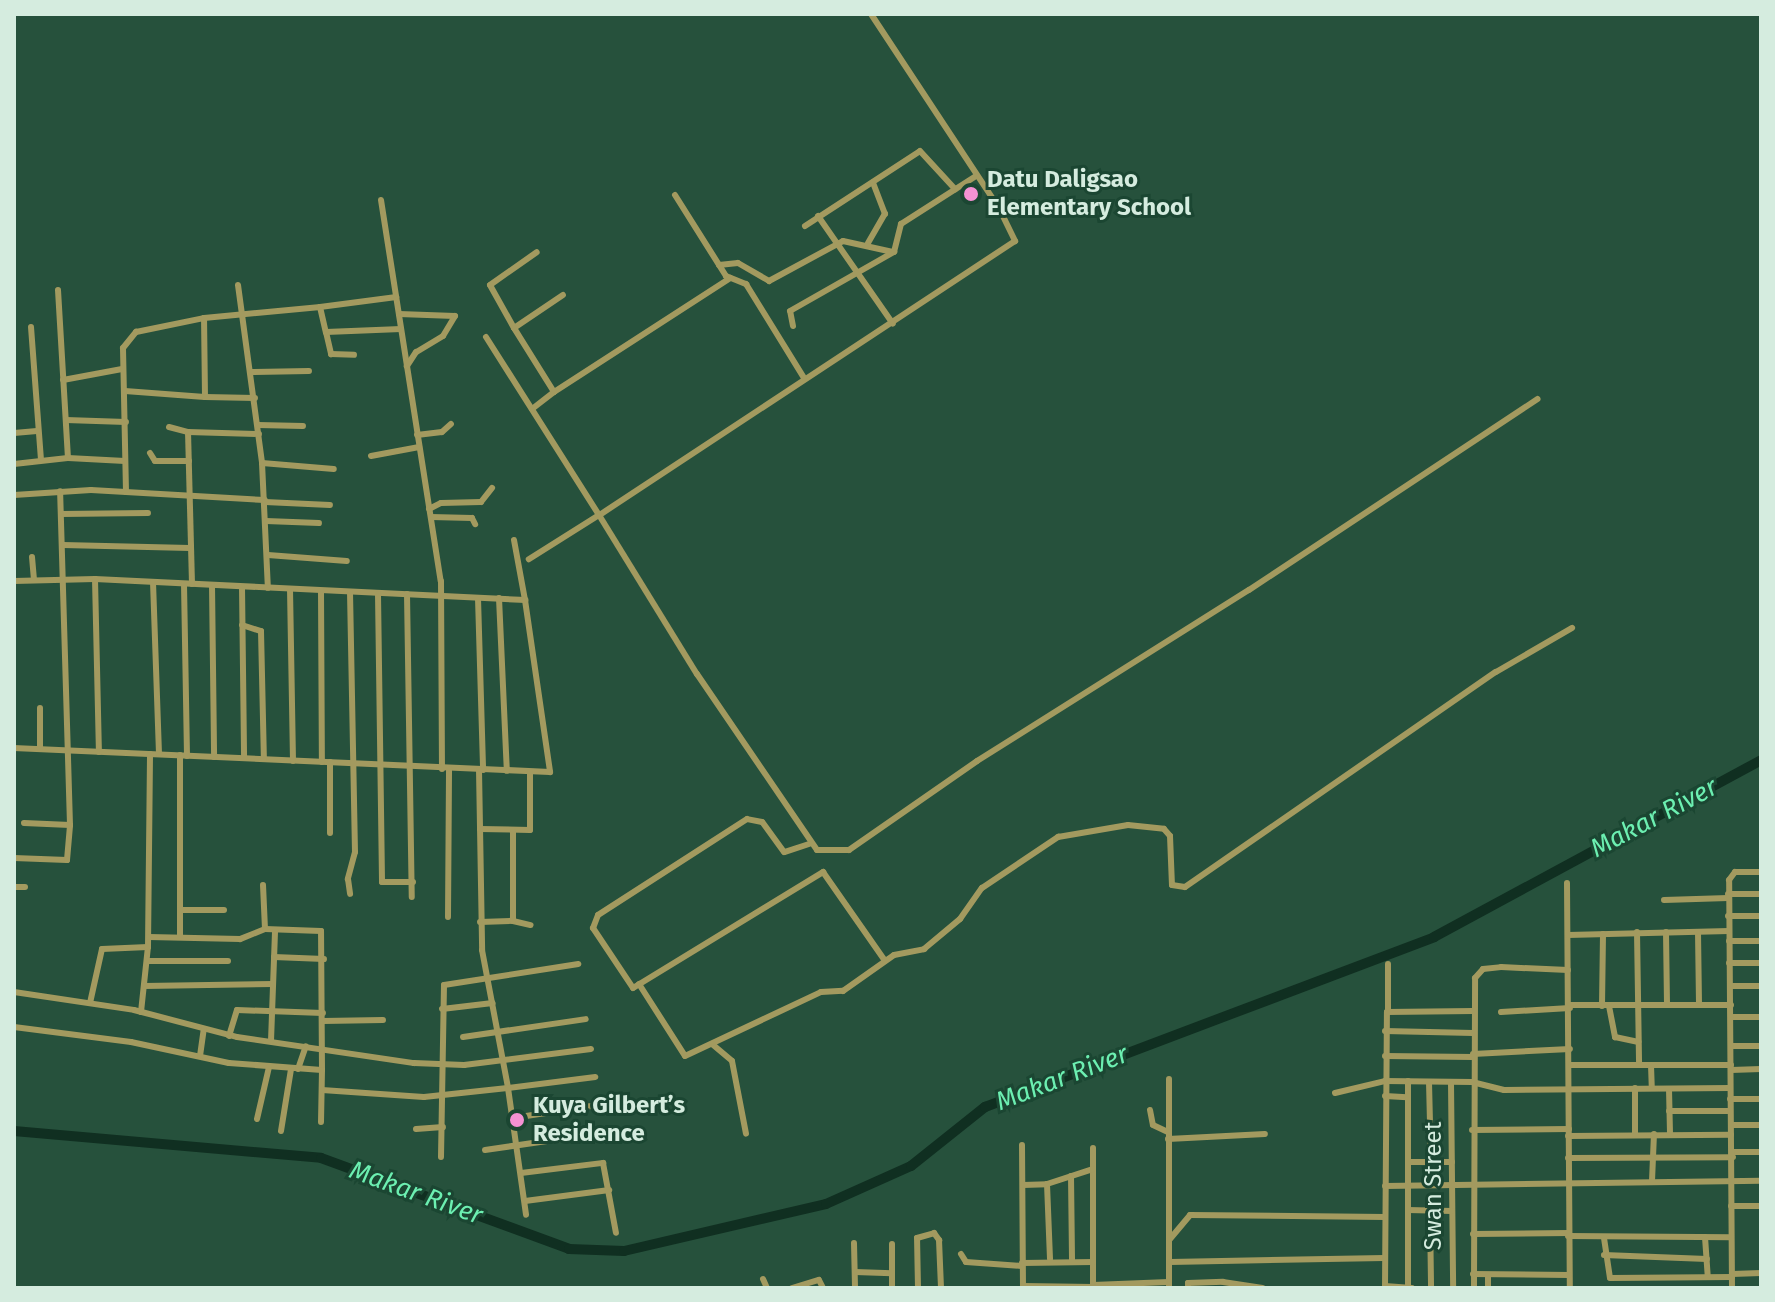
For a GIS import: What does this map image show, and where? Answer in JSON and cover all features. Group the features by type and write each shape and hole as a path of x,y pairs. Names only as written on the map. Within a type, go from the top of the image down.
{"street":[{"path":"529,559 804,378 893,324 1015,241 871,14"},
{"path":"805,226 923,151 955,189"},
{"path":"894,252 897,230 976,176"},
{"path":"868,243 884,219 884,203 873,182"},
{"path":"675,195 719,265 730,278 746,284 804,378"},
{"path":"381,200 441,581 448,917"},
{"path":"818,216 840,242 893,324"},
{"path":"884,219 897,230"},
{"path":"719,265 738,263 769,281 840,242 868,243 894,252"},
{"path":"537,252 489,287 554,392"},
{"path":"793,326 790,311 894,252"},
{"path":"532,409 730,278"},
{"path":"238,285 262,463 268,588"},
{"path":"58,290 68,458"},
{"path":"514,328 563,295"},
{"path":"126,492 123,348 136,332 241,313 396,297"},
{"path":"320,307 331,354 354,355"},
{"path":"399,314 455,316 443,336 420,349 407,366"},
{"path":"204,318 205,397"},
{"path":"31,327 41,460"},
{"path":"326,332 401,329"},
{"path":"486,337 809,844 833,854 849,850 977,761 1249,590 1538,399"},
{"path":"63,380 122,369"},
{"path":"251,372 309,371"},
{"path":"125,391 255,398"},
{"path":"66,420 126,422"},
{"path":"417,435 442,432 451,424"},
{"path":"169,427 188,432 303,426"},
{"path":"14,433 37,431"},
{"path":"180,937 190,548 188,432"},
{"path":"371,456 419,447"},
{"path":"150,453 155,461 189,461"},
{"path":"14,464 68,458 125,461"},
{"path":"262,463 334,469"},
{"path":"430,513 441,503 481,502 492,488"},
{"path":"14,858 67,860 70,825 60,491"},
{"path":"14,495 60,491 126,492 330,505"},
{"path":"61,514 148,513"},
{"path":"430,513 472,518 475,524"},
{"path":"266,521 319,523"},
{"path":"14,748 550,772 514,540"},
{"path":"63,545 190,548"},
{"path":"268,555 347,561"},
{"path":"32,557 34,580"},
{"path":"14,581 95,579 525,600"},
{"path":"95,579 99,752"},
{"path":"153,582 159,754"},
{"path":"212,585 214,757"},
{"path":"242,587 244,758"},
{"path":"290,589 293,761"},
{"path":"321,591 330,833"},
{"path":"350,592 350,894"},
{"path":"378,594 382,882 413,882"},
{"path":"407,594 413,767 412,897"},
{"path":"478,598 480,922 526,1215"},
{"path":"499,598 507,771"},
{"path":"242,625 261,631 264,759"},
{"path":"639,984 685,1056 821,992 843,991 885,961 924,949 960,919 982,888 1058,837 1128,825 1164,829 1170,836 1172,885 1185,887 1496,672 1572,628"},
{"path":"40,708 40,749"},
{"path":"141,1012 149,937 150,754"},
{"path":"480,829 530,830 530,772"},
{"path":"809,844 784,852 762,822 747,819 594,918 596,934 633,988 820,872 832,879 885,961"},
{"path":"24,823 70,825"},
{"path":"513,832 513,921"},
{"path":"1732,1288 1728,896 1732,874 1761,872"},
{"path":"1567,883 1571,1065 1568,1158 1570,1288"},
{"path":"263,885 265,929"},
{"path":"14,887 25,887"},
{"path":"1664,900 1761,894"},
{"path":"180,910 224,910"},
{"path":"1728,916 1761,916"},
{"path":"480,922 513,921 531,925"},
{"path":"149,937 240,939 265,929 321,931 324,959 321,1122"},
{"path":"271,1041 275,930"},
{"path":"1568,935 1729,931"},
{"path":"1637,932 1639,1065"},
{"path":"1666,932 1667,1005"},
{"path":"1698,932 1699,1005"},
{"path":"1603,934 1606,1006 1615,1037 1638,1042"},
{"path":"1729,941 1761,941"},
{"path":"90,1003 102,949 148,947"},
{"path":"274,957 324,959"},
{"path":"147,961 228,961"},
{"path":"1729,963 1761,963"},
{"path":"441,1157 443,1127 439,1065 445,984 578,964"},
{"path":"1388,964 1385,1287 1410,1288 1408,1081"},
{"path":"1474,1288 1472,1082 1475,978 1483,969 1568,970"},
{"path":"144,986 273,984"},
{"path":"1731,986 1761,986"},
{"path":"14,992 141,1012 229,1036 439,1065 591,1049"},
{"path":"442,1009 493,1003"},
{"path":"1501,1012 1570,1006 1731,1005"},
{"path":"229,1036 235,1011 383,1020"},
{"path":"1388,1011 1473,1011"},
{"path":"1731,1017 1761,1017"},
{"path":"463,1037 586,1019"},
{"path":"14,1027 269,1067 322,1070"},
{"path":"200,1056 204,1029"},
{"path":"1385,1031 1473,1033"},
{"path":"712,1044 732,1061 746,1134"},
{"path":"281,1131 295,1069 306,1046"},
{"path":"1731,1046 1761,1046"},
{"path":"1385,1056 1473,1056 1570,1049"},
{"path":"1571,1065 1761,1069"},
{"path":"1651,1065 1652,1088"},
{"path":"257,1119 269,1067"},
{"path":"322,1090 440,1097 595,1077"},
{"path":"1169,1079 1169,1285"},
{"path":"1335,1093 1385,1081 1472,1082 1504,1090 1730,1088"},
{"path":"1429,1082 1431,1162"},
{"name":"Swan Street","path":"1451,1083 1453,1288"},
{"path":"1635,1088 1635,1134"},
{"path":"1669,1089 1670,1134"},
{"path":"1385,1096 1407,1097"},
{"path":"1730,1099 1761,1099"},
{"path":"513,1118 598,1105"},
{"path":"1560,1105 1570,1108"},
{"path":"1150,1110 1153,1125 1168,1135 1265,1134"},
{"path":"1669,1111 1730,1111"},
{"path":"1731,1125 1761,1125"},
{"path":"416,1129 443,1127"},
{"path":"1472,1130 1731,1135"},
{"path":"485,1150 602,1133"},
{"path":"1652,1181 1654,1134"},
{"path":"1022,1145 1023,1287 1254,1283 1263,1288"},
{"path":"1093,1148 1093,1286"},
{"path":"1568,1158 1761,1152"},
{"path":"521,1173 602,1162 616,1233"},
{"path":"1408,1162 1452,1162"},
{"path":"1023,1185 1047,1184 1093,1169"},
{"path":"1071,1176 1072,1261"},
{"path":"1385,1186 1761,1181"},
{"path":"1047,1184 1050,1259"},
{"path":"525,1201 609,1190"},
{"path":"1731,1206 1761,1206"},
{"path":"1171,1210 1184,1217 1385,1217"},
{"path":"1408,1210 1452,1211"},
{"path":"1430,1212 1431,1288"},
{"path":"1170,1239 1181,1232 1184,1217"},
{"path":"918,1288 917,1238 934,1233 939,1240 941,1288"},
{"path":"1473,1234 1604,1238 1731,1237"},
{"path":"1705,1237 1708,1276"},
{"path":"1604,1238 1604,1255 1610,1278 1761,1273"},
{"path":"854,1243 855,1288"},
{"path":"892,1244 892,1288"},
{"path":"961,1254 966,1262 1022,1264 1050,1259 1093,1262"},
{"path":"1604,1255 1707,1259"},
{"path":"1170,1262 1384,1258"},
{"path":"855,1272 892,1273"},
{"path":"1473,1274 1569,1275"},
{"path":"1488,1275 1488,1288"},
{"path":"763,1279 767,1288"},
{"path":"792,1288 819,1280 823,1288"}],"waterway":[{"name":"Makar River","path":"14,1131 321,1158 569,1249 624,1251 826,1204 911,1166 985,1107 1434,937 1761,760"}],"place":[{"name":"Datu Daligsao Elementary School","path":"971,194"},
{"name":"Kuya Gilbert’s Residence","path":"517,1120"}]}
